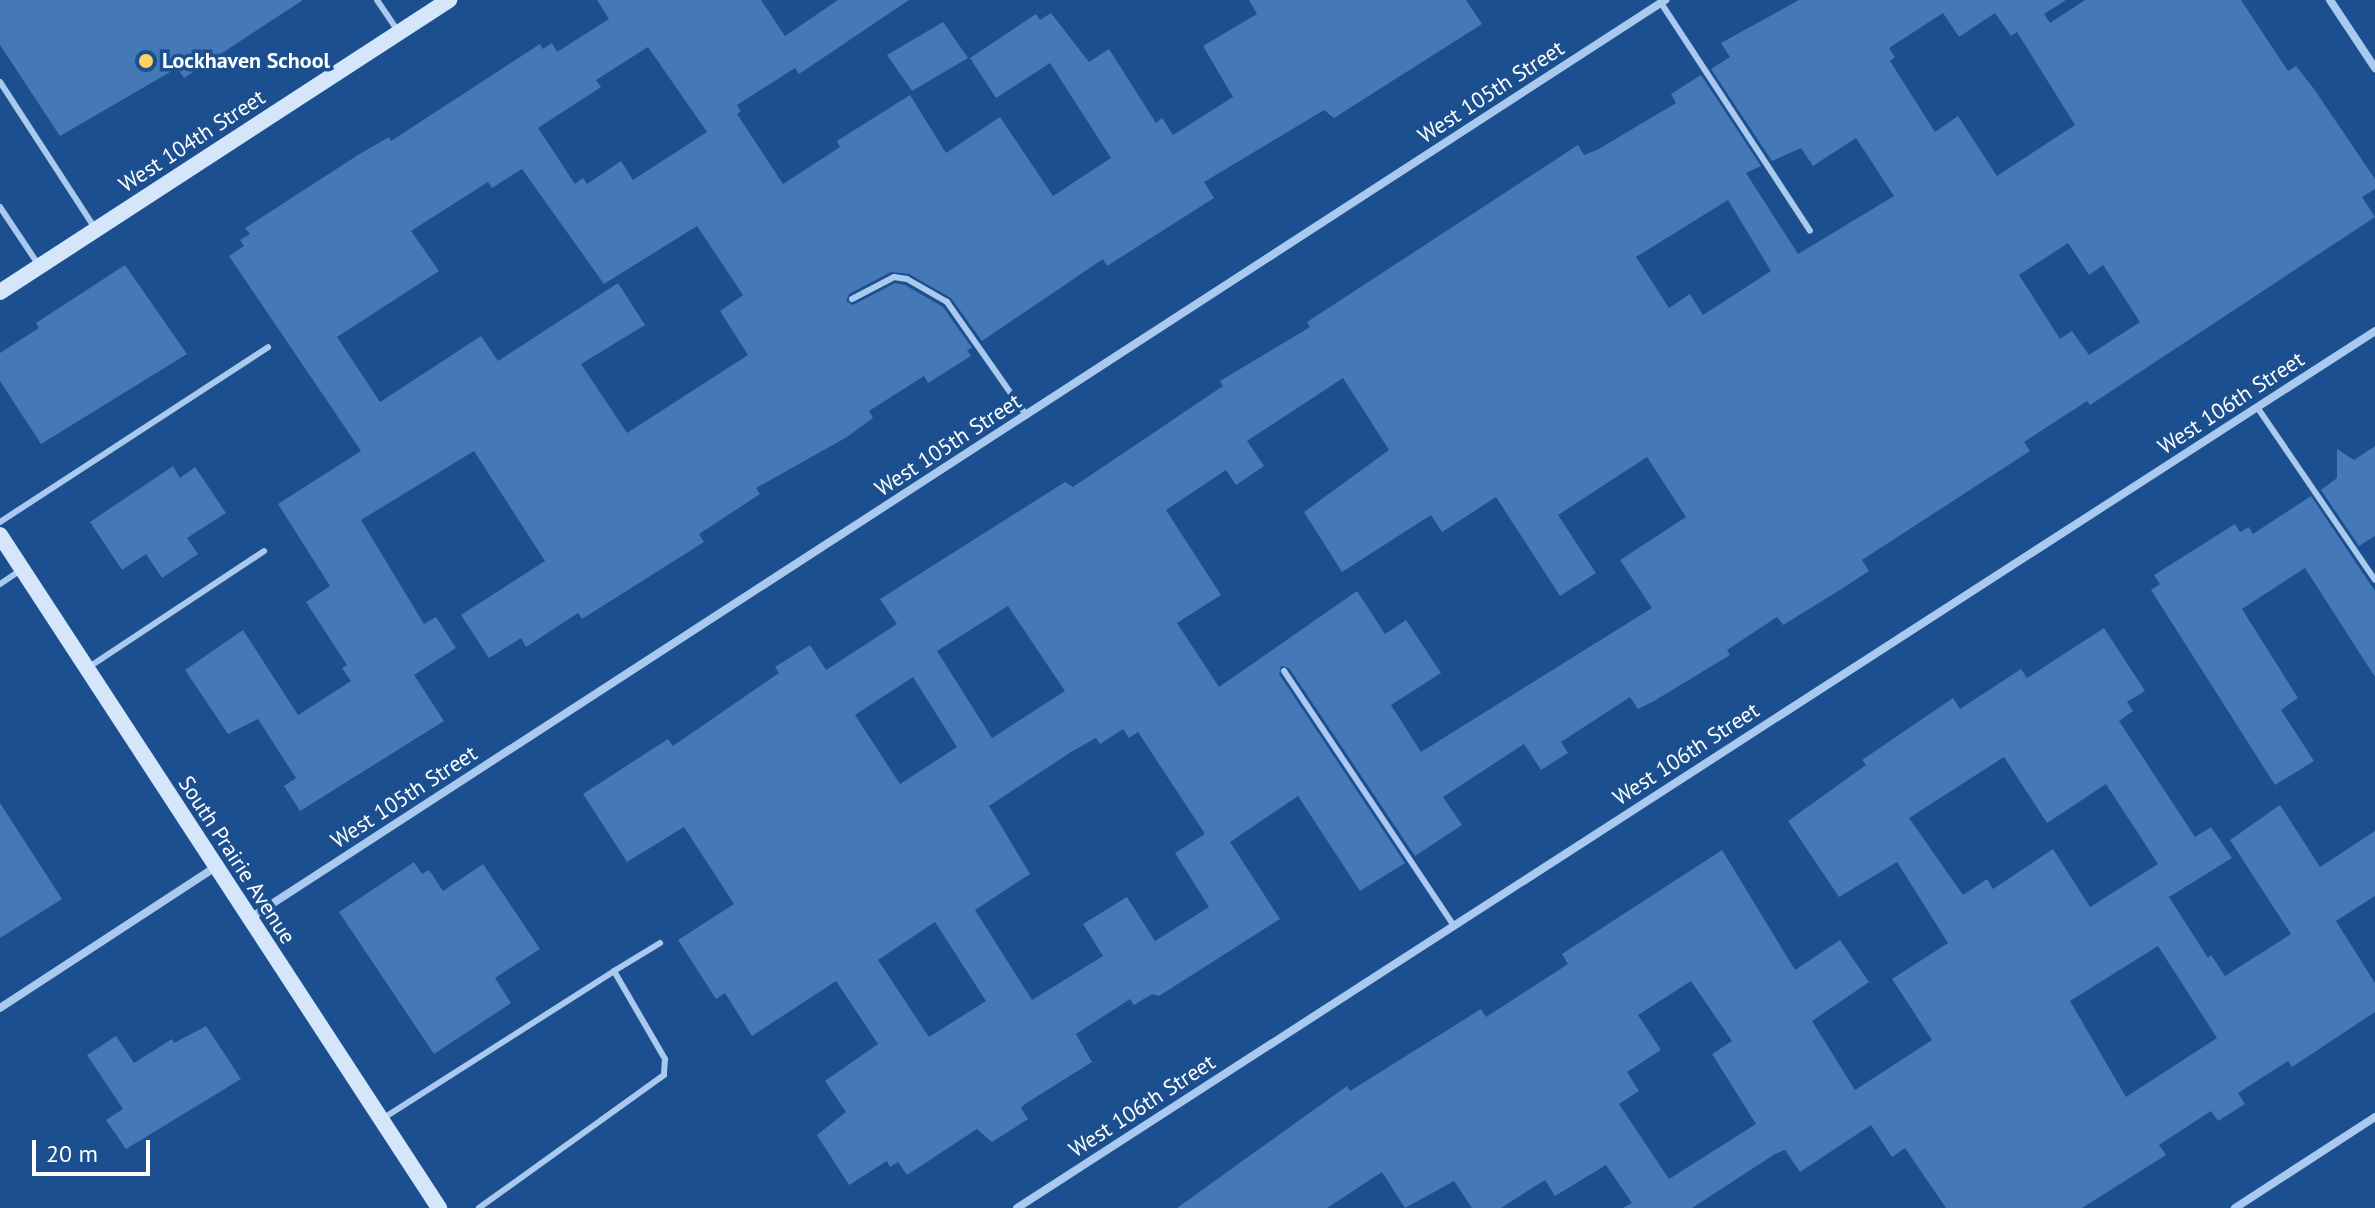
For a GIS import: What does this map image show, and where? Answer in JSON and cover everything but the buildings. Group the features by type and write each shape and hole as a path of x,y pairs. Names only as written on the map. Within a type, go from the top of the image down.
{"main road":[{"name":"West 104th Street","path":"0,292 449,0"},
{"name":"South Prairie Avenue","path":"0,535 214,868 439,1208"}],"street":[{"path":"2330,0 2375,68"},
{"name":"West 105th Street","path":"249,919 1663,1"},
{"name":"West 106th Street","path":"1017,1208 2375,331"},
{"path":"0,1008 214,868"},
{"path":"2235,1208 2375,1117"}],"lane":[{"path":"377,0 399,32"},
{"path":"1663,1 1810,231"},
{"path":"0,82 96,230"},
{"path":"0,207 40,266"},
{"path":"852,299 894,277 907,279 947,302 1026,415"},
{"path":"0,522 268,347"},
{"path":"2257,407 2375,580"},
{"path":"86,669 264,551"},
{"path":"0,584 22,569"},
{"path":"1284,671 1454,926"},
{"path":"381,1119 660,943"},
{"path":"479,1208 664,1075 665,1059 614,971"}],"place":[{"name":"Lockhaven School","path":"146,61"}]}
